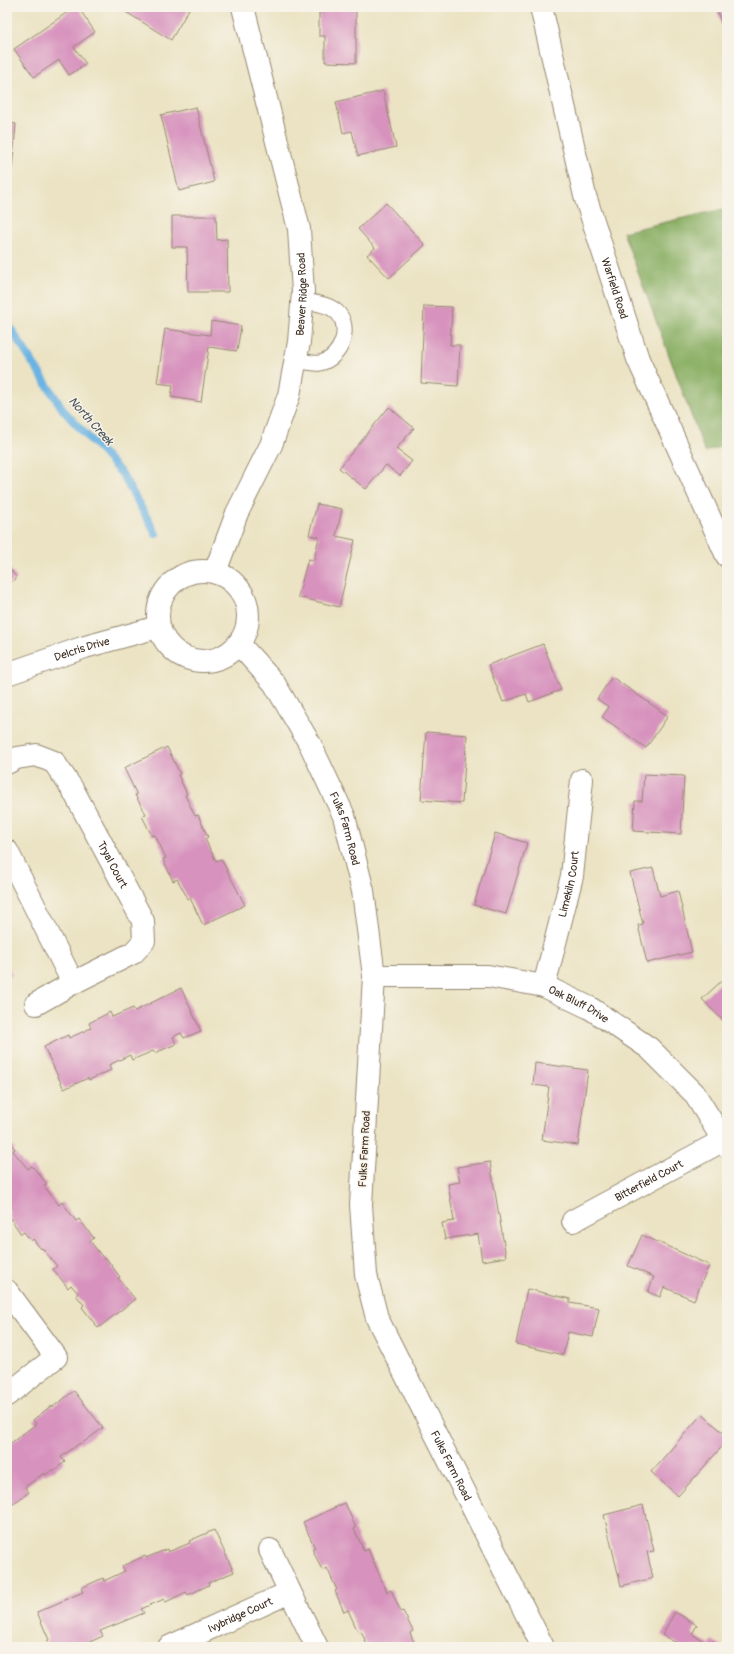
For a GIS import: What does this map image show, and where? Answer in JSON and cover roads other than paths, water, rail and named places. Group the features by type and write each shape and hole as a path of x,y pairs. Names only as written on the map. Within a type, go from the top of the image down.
{"street":[{"name":"Beaver Ridge Road","path":"215,572 237,513 271,445 289,395 299,342 303,301 299,229 243,7"},
{"name":"Warfield Road","path":"541,7 585,196 638,359 727,556"},
{"path":"205,570 215,572 223,575 235,584 246,600 248,624 239,644 222,657 215,660 196,662 178,655 166,644 158,627 157,609 164,591 173,581 188,573 205,570"},
{"name":"Delcris Drive","path":"7,674 85,647 158,627"},
{"name":"Fulks Farm Road","path":"239,644 274,683 310,744 344,816 363,891 374,976 361,1204 366,1275 377,1318 543,1647"},
{"name":"Tryal Court","path":"7,763 17,758 36,755 54,762 73,790 143,921 144,941 133,954 73,983 36,1004"},
{"name":"Limekiln Court","path":"544,986 572,876 582,780"},
{"path":"7,851 73,983"},
{"name":"Oak Bluff Drive","path":"374,976 488,976 544,986 590,1008 649,1048 694,1093 725,1143"},
{"name":"Bitterfield Court","path":"573,1221 725,1143"},
{"path":"7,1291 56,1357 7,1395"},
{"path":"270,1550 317,1647"},
{"name":"Ivybridge Court","path":"169,1647 290,1592"}],"lane":[{"path":"296,360 319,363 331,359 339,351 344,328 341,318 334,310 323,304 303,301"}],"waterway":[{"name":"North Creek","path":"7,323 64,411 122,474 156,534"}]}
